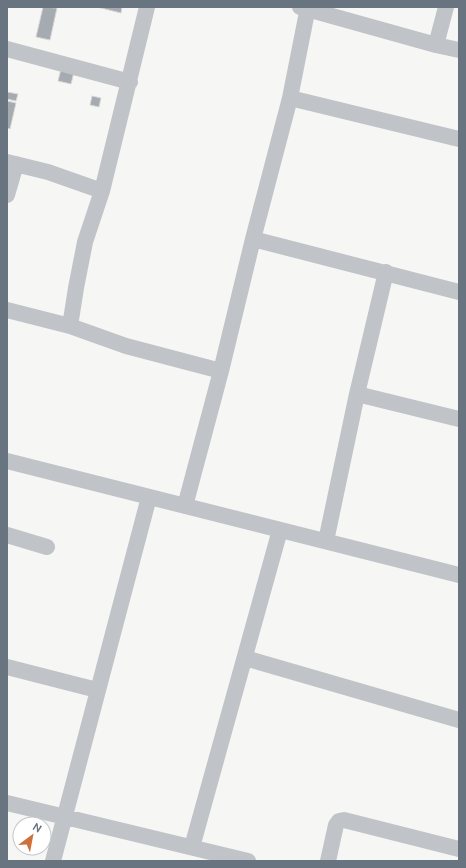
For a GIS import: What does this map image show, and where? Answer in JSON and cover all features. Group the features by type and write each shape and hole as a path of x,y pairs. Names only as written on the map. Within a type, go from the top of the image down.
{"street":[{"path":"70,326 85,242 102,191 130,82 147,7"},
{"path":"436,45 446,7"},
{"path":"185,506 221,371 253,239 290,98 306,8 436,45 459,50"},
{"path":"7,49 130,82"},
{"path":"290,98 459,139"},
{"path":"7,195 11,163 48,172 102,191"},
{"path":"253,239 459,292"},
{"path":"326,541 357,394 386,272"},
{"path":"7,310 70,326 126,346 221,371"},
{"path":"357,394 459,419"},
{"path":"7,461 459,575"},
{"path":"53,861 149,497"},
{"path":"192,847 246,658 280,530"},
{"path":"7,536 46,547"},
{"path":"246,658 459,720"},
{"path":"7,667 97,690"},
{"path":"7,802 65,818 248,861"},
{"path":"328,861 336,825 340,821 344,820 459,849"}],"building":[{"path":"43,7 57,8 50,40 36,37"},
{"path":"97,7 122,7 121,13"},
{"path":"61,69 74,72 71,84 58,81"},
{"path":"7,92 18,94 16,101 7,99"},
{"path":"92,96 101,98 99,107 90,105"},
{"path":"7,101 16,103 10,129 7,128"}]}
